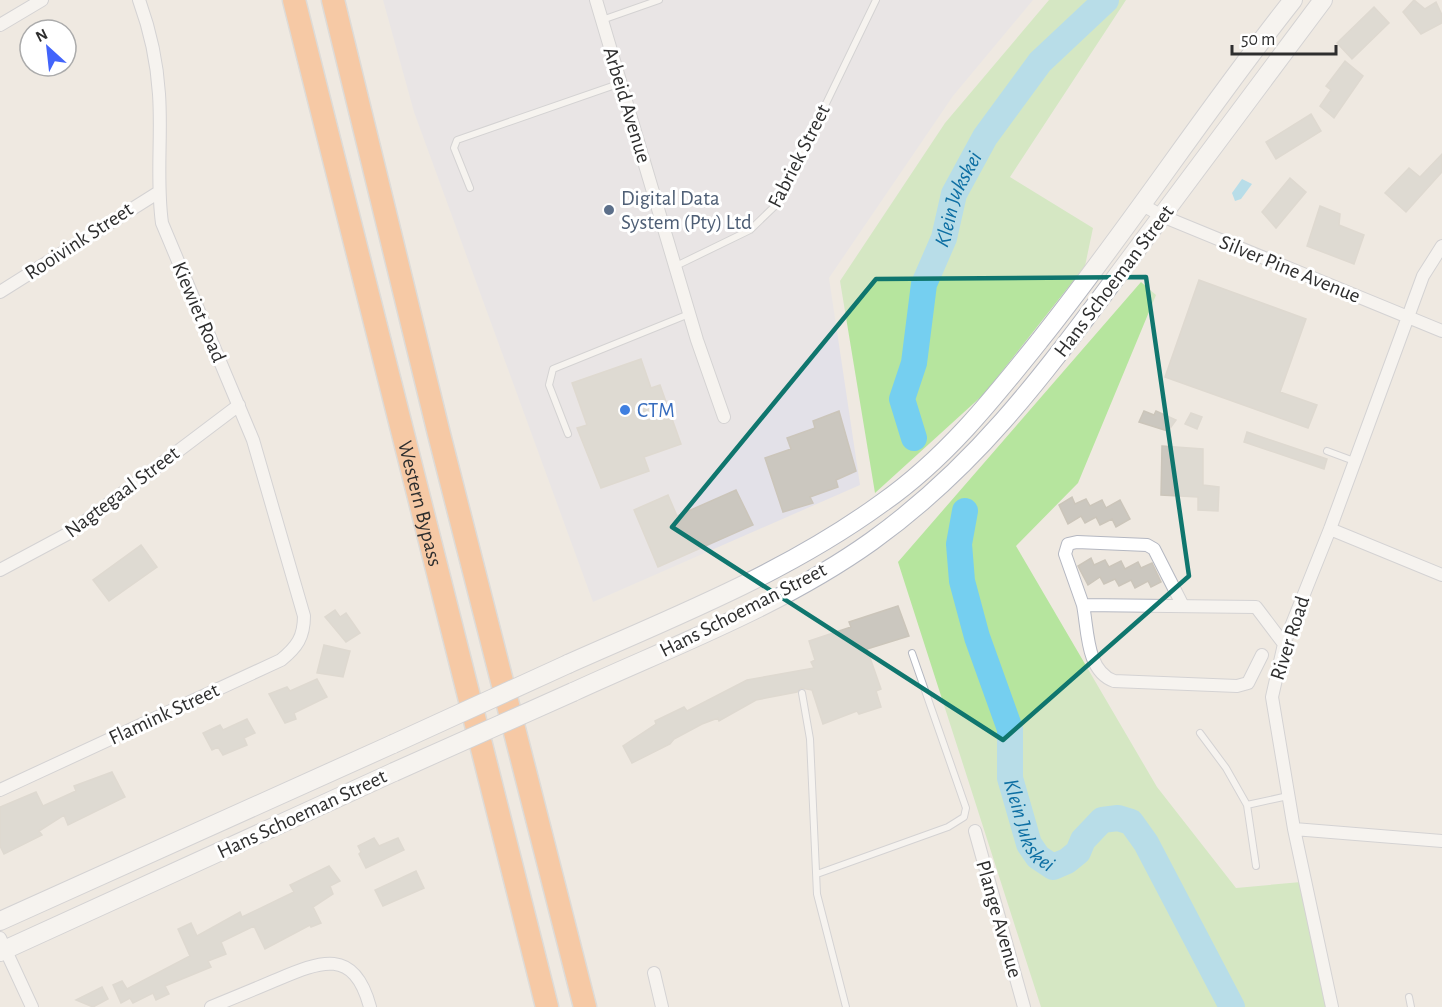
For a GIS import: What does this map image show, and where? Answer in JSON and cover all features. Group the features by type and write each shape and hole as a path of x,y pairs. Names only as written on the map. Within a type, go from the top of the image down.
{"highway":[{"name":"Western Bypass","path":"294,0 548,1007"},
{"name":"Western Bypass","path":"333,0 439,434 585,1007"}],"main road":[{"name":"Hans Schoeman Street","path":"0,921 714,599 797,558 884,502 962,433 1083,286 1293,0"},
{"name":"Hans Schoeman Street","path":"2,946 573,692 762,605 839,562 900,520 966,463 1029,393 1323,0"}],"street":[{"path":"0,25 42,0"},
{"name":"Kiewiet Road","path":"139,0 150,34 159,95 159,192 162,223 253,440 303,616"},
{"name":"Arbeid Avenue","path":"596,0 689,313 724,417"},
{"name":"Rooivink Street","path":"0,292 159,192"},
{"name":"Silver Pine Avenue","path":"1141,204 1162,216 1442,331"},
{"name":"River Road","path":"1332,1007 1294,829 1272,697 1284,644 1330,529 1428,266 1442,246"},
{"name":"Nagtegaal Street","path":"0,570 71,532 239,405"},
{"path":"1330,529 1442,575"},
{"path":"1183,606 1154,549 1147,545 1077,542 1068,544 1065,554 1083,605 1094,664 1105,678 1114,681 1238,686 1248,683 1262,655"},
{"path":"1083,605 1256,607 1284,644"},
{"name":"Flamink Street","path":"0,790 281,660 300,641 304,631 303,616"},
{"path":"1294,829 1442,841"},
{"name":"Plange Avenue","path":"975,831 1024,1007"},
{"path":"2,946 32,1007"},
{"path":"211,1007 305,967 327,962 344,965 356,975 370,1007"},
{"path":"654,974 662,1007"}],"lane":[{"path":"602,20 659,0"},
{"name":"Fabriek Street","path":"675,267 750,230 778,203 876,0"},
{"path":"470,188 454,148 457,140 621,83"},
{"path":"568,434 549,385 553,369 689,313"},
{"path":"1327,451 1355,462"},
{"path":"816,873 948,826 964,817 966,807 912,653"},
{"path":"802,693 810,739 817,894 846,1007"},
{"path":"1200,733 1226,768 1247,805 1256,866"},
{"path":"1247,805 1288,796"},
{"path":"1409,998 1411,1007"}],"highlighted area":[{"path":"1146,277 1189,576 1003,740 672,527 876,279"}],"shaded area":[{"path":"383,0 1033,0 953,96 829,278 860,485 593,602 414,112"}],"green space":[{"path":"1049,0 1126,0 1010,177 1093,228 1085,266 984,394 875,493 840,281 945,123"},
{"path":"1141,282 1156,295 1078,483 1016,546 1157,787 1236,888 1301,882 1328,1007 1041,1007 898,562"}],"water":[{"path":"1242,179 1252,184 1241,199 1235,201 1232,193"}],"building":[{"path":"1414,0 1425,9 1436,2 1442,15 1442,23 1421,34 1403,12"},
{"path":"1374,7 1389,23 1352,59 1337,43"},
{"path":"1345,61 1363,76 1334,118 1320,106 1331,90 1326,86"},
{"path":"1311,114 1321,131 1276,159 1266,142"},
{"path":"1442,154 1442,172 1406,212 1385,193 1409,168 1420,177"},
{"path":"1290,178 1306,192 1276,228 1262,212"},
{"path":"1320,206 1340,214 1339,225 1364,235 1354,264 1307,246"},
{"path":"1199,280 1306,319 1280,392 1317,405 1308,428 1165,377"},
{"name":"CTM","path":"641,359 651,388 660,385 681,444 644,457 649,471 601,488 577,428 587,425 572,383"},
{"path":"839,411 856,471 836,480 838,487 810,497 813,503 783,512 765,458 791,449 787,438 815,428 813,421"},
{"path":"1144,411 1154,415 1156,411 1176,420 1168,431 1139,422"},
{"path":"1191,413 1202,417 1197,429 1185,424"},
{"path":"1247,432 1327,459 1324,469 1244,442"},
{"path":"1162,446 1203,449 1203,485 1219,487 1218,511 1198,510 1198,497 1161,495"},
{"path":"736,490 753,525 658,567 634,510 668,495 677,516"},
{"path":"1072,497 1075,504 1086,499 1090,506 1102,500 1106,508 1120,500 1130,519 1116,527 1112,519 1100,525 1096,517 1085,523 1081,516 1068,524 1059,505"},
{"path":"141,545 157,567 109,601 93,580"},
{"path":"1091,558 1094,565 1105,560 1109,567 1121,561 1125,569 1138,562 1141,568 1152,563 1161,582 1151,587 1148,581 1135,588 1131,580 1119,586 1115,579 1104,584 1100,577 1088,585 1078,566"},
{"path":"898,606 909,636 867,649 881,689 876,691 881,707 859,714 857,711 823,724 812,690 801,688 797,692 756,700 719,721 718,718 702,724 674,739 670,744 632,763 623,746 656,724 655,721 684,707 687,711 747,680 814,668 811,662 815,660 809,641 851,627 849,622"},
{"path":"335,610 340,617 346,613 360,633 346,642 325,617"},
{"path":"324,645 350,651 343,677 317,673"},
{"path":"317,679 327,697 294,713 296,719 285,723 269,694 287,687 290,691"},
{"path":"247,719 255,733 244,738 247,745 223,755 218,747 212,750 203,733 220,725 223,730"},
{"path":"112,772 125,797 68,825 64,815 39,831 42,835 4,854 0,846 0,807 36,792 43,806 76,791 74,786"},
{"path":"374,838 379,846 398,838 404,850 366,868 358,846"},
{"path":"329,866 340,881 330,886 333,894 313,907 321,923 311,927 310,925 265,949 254,926 221,942 226,954 208,961 211,967 165,986 169,994 156,1000 153,993 133,1003 130,998 121,1003 113,985 122,981 127,989 190,956 178,929 191,923 197,936 240,912 242,917 294,892 290,885"},
{"path":"416,871 424,888 383,906 375,890"},
{"path":"102,987 108,999 93,1007 76,1000"}],"waterway":[{"name":"Klein Jukskei","path":"914,438 902,399 914,363 924,284 944,238 954,194 985,137 1040,62 1106,0"},
{"name":"Klein Jukskei","path":"965,511 959,544 962,581 977,637 1010,729 1010,778 1029,844 1038,857 1053,867 1067,861 1078,852 1083,840 1102,820 1118,818 1131,822 1146,843 1232,1007"}],"place":[{"name":"Digital Data System (Pty) Ltd","path":"609,210"},
{"name":"CTM","path":"625,410"}]}
